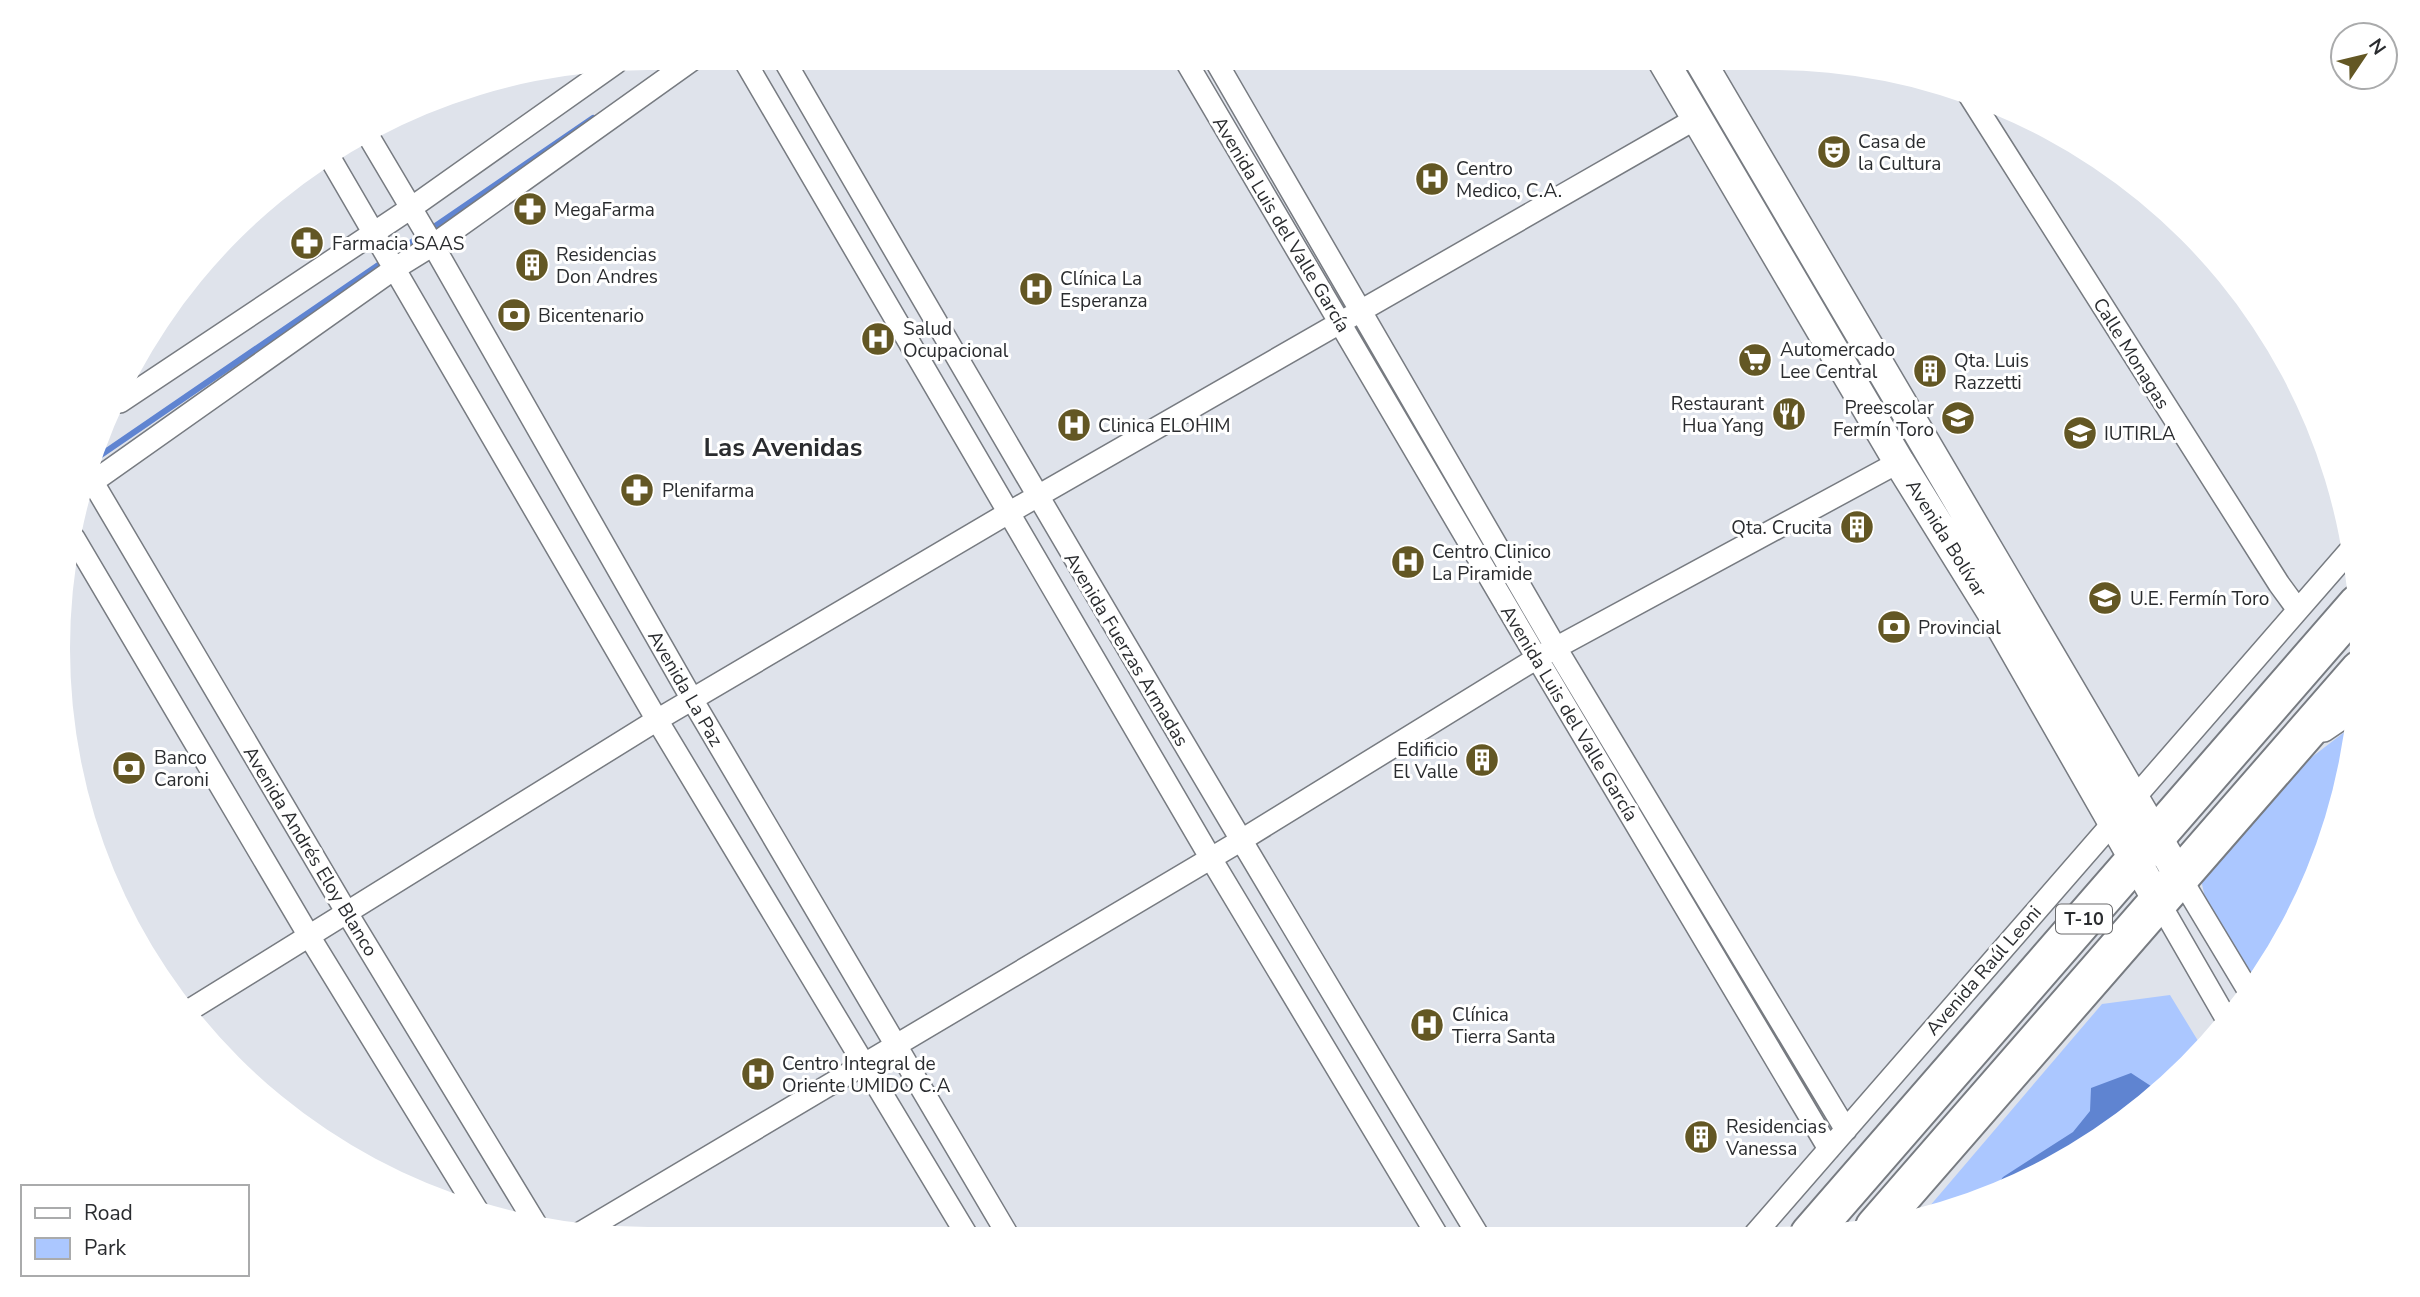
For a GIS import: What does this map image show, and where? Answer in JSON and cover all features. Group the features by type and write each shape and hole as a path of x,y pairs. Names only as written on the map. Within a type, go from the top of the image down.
{"highway":[{"name":"T-10","path":"1818,1225 2349,614"},
{"name":"T-10","path":"1885,1216 2349,682"}],"street":[{"path":"98,474 391,263 677,70"},
{"name":"Avenida Fuerzas Armadas","path":"750,70 1210,857 1432,1227"},
{"name":"Avenida Fuerzas Armadas","path":"790,70 1240,841 1473,1227"},
{"name":"Avenida Luis del Valle García","path":"1191,70 1829,1149"},
{"name":"Avenida Luis del Valle García","path":"1221,70 1556,648 1846,1130"},
{"name":"Avenida Bolívar","path":"1669,70 1899,462 2004,631 2112,824 2146,848"},
{"name":"Avenida Bolívar","path":"1705,70 2134,798 2146,848 2170,889 2223,1010"},
{"path":"128,396 411,208 604,72"},
{"name":"Calle Monagas","path":"1977,108 2298,610"},
{"path":"195,1007 657,720 1010,512 1697,118"},
{"name":"Avenida La Paz","path":"372,141 693,701 1003,1227"},
{"name":"Avenida La Paz","path":"333,163 657,720 962,1227"},
{"path":"595,1224 1240,841 1537,658 1899,462"},
{"name":"Avenida Andrés Eloy Blanco","path":"93,489 530,1215"},
{"path":"79,547 309,936 470,1198"},
{"name":"Avenida Raúl Leoni","path":"1761,1227 2343,559"},
{"path":"2284,757 2346,716"},
{"name":"Avenida Bolívar","path":"2170,889 2243,984"}],"green space":[{"path":"2344,733 2330,798 2306,870 2272,938 2250,974 2205,898 2200,875 2265,793"},
{"path":"2170,995 2197,1040 2153,1083 2093,1130 1993,1183 1932,1204 2102,1004"}],"shaded area":[{"path":"2131,1073 2150,1085 2093,1130 2002,1179 2073,1132 2090,1111 2091,1088"}],"waterway":[{"path":"105,452 593,118"}],"place":[{"name":"Casa de la Cultura","path":"1834,152"},
{"name":"Centro Medico, C.A.","path":"1432,179"},
{"name":"MegaFarma","path":"530,209"},
{"name":"Farmacia SAAS","path":"307,243"},
{"name":"Residencias Don Andres","path":"532,265"},
{"name":"Clínica La Esperanza","path":"1036,289"},
{"name":"Bicentenario","path":"514,315"},
{"name":"Salud Ocupacional","path":"878,339"},
{"name":"Automercado Lee Central","path":"1755,360"},
{"name":"Qta. Luis Razzetti","path":"1930,371"},
{"name":"Restaurant Hua Yang","path":"1789,414"},
{"name":"Preescolar Fermín Toro","path":"1958,418"},
{"name":"Clinica ELOHIM","path":"1074,425"},
{"name":"IUTIRLA","path":"2080,433"},
{"name":"Plenifarma","path":"637,490"},
{"name":"Qta. Crucita","path":"1857,527"},
{"name":"Centro Clinico La Piramide","path":"1408,562"},
{"name":"U.E. Fermín Toro","path":"2105,598"},
{"name":"Provincial","path":"1894,627"},
{"name":"Edificio El Valle","path":"1482,760"},
{"name":"Banco Caroni","path":"129,768"},
{"name":"Clínica Tierra Santa","path":"1427,1025"},
{"name":"Centro Integral de Oriente UMIDO C.A","path":"758,1074"},
{"name":"Residencias Vanessa","path":"1701,1137"}],"district":[{"name":"Las Avenidas","path":"783,447"}]}
